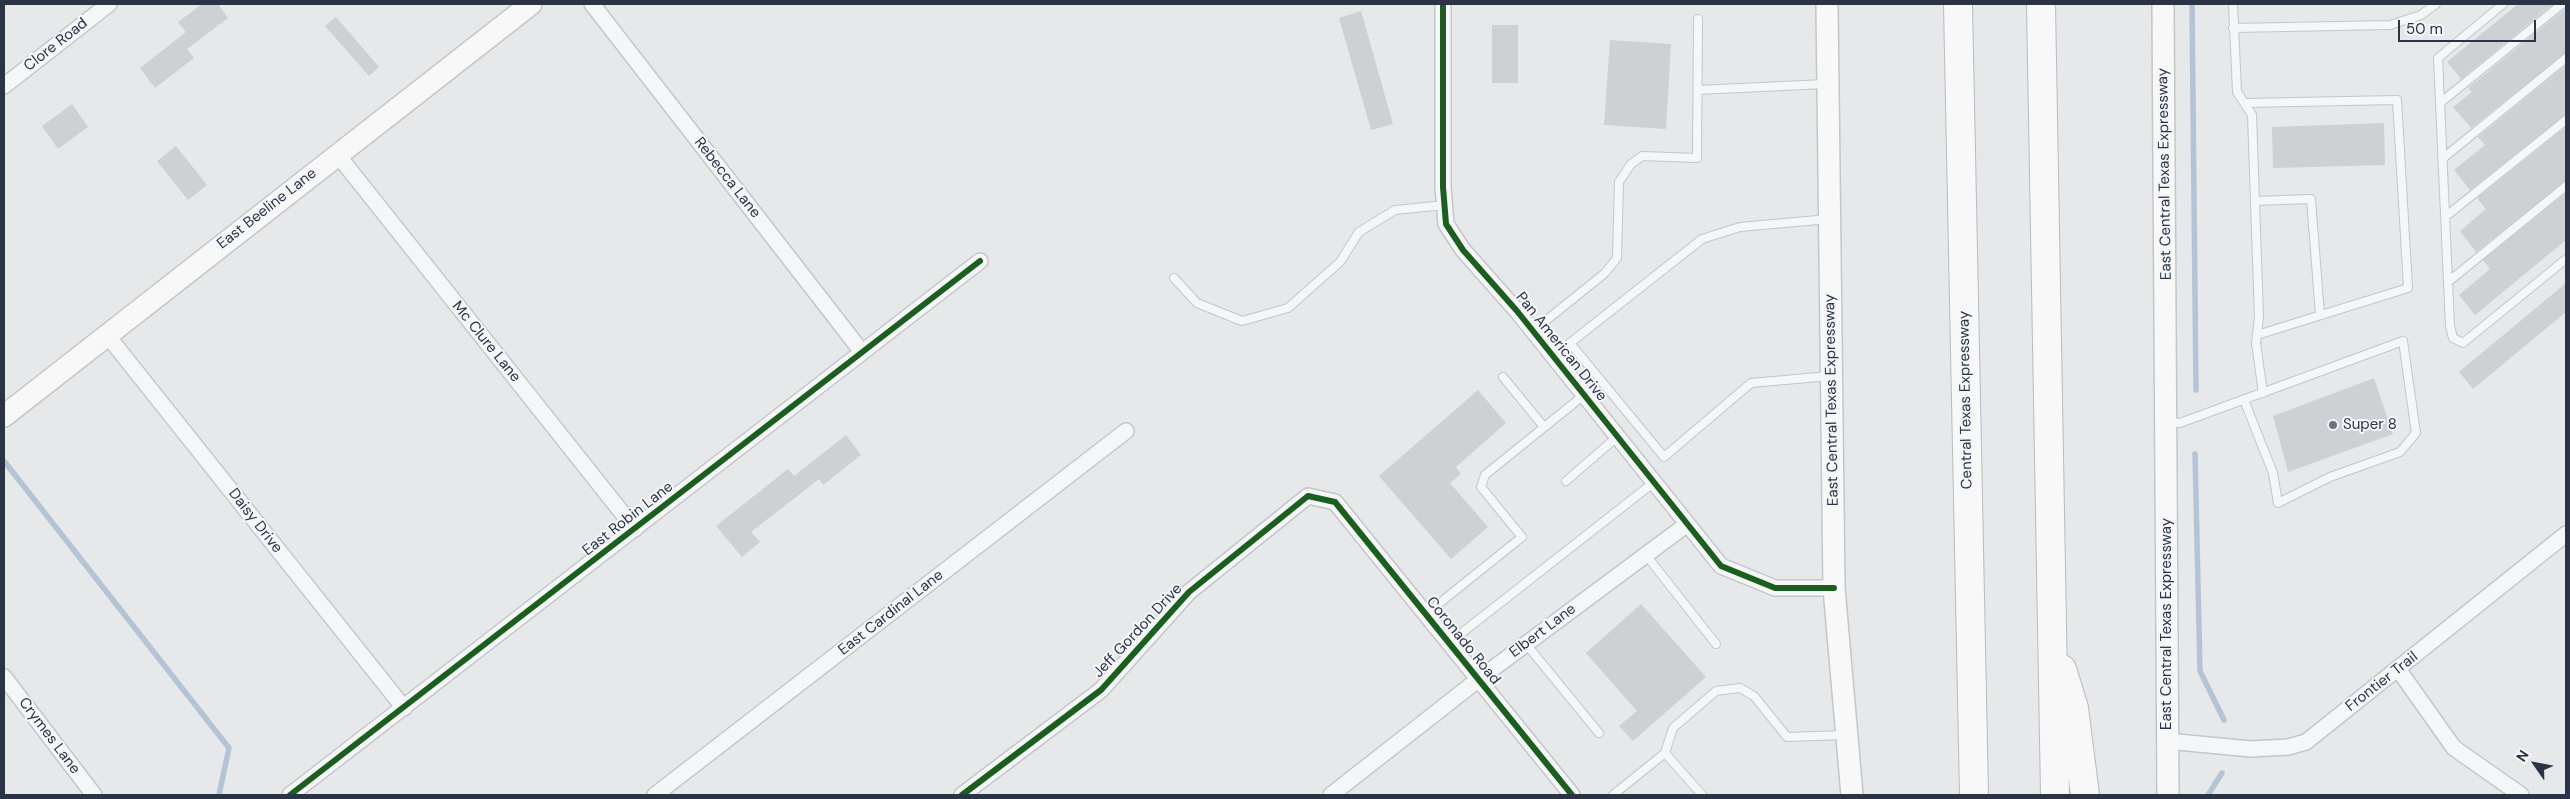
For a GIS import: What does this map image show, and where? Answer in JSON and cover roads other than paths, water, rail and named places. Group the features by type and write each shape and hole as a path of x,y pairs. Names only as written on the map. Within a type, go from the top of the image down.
{"highway":[{"name":"Central Texas Expressway","path":"1958,4 1974,795"},
{"path":"2041,4 2055,795"},
{"path":"2053,642 2074,708 2085,795"},
{"path":"1958,795 1972,698"}],"main road":[{"name":"East Beeline Lane","path":"4,416 336,154 531,4"},
{"name":"East Central Texas Expressway","path":"1827,4 1834,588 1852,795"},
{"name":"East Central Texas Expressway","path":"2163,4 2168,795"}],"street":[{"name":"Clore Road","path":"4,86 109,4"},
{"name":"Rebecca Lane","path":"592,4 862,352"},
{"name":"Pan American Drive","path":"1443,4 1446,224 1463,250 1533,331 1686,525 1721,566 1775,588 1834,588"},
{"name":"Mc Clure Lane","path":"336,154 635,529"},
{"name":"East Robin Lane","path":"290,795 980,261"},
{"name":"Daisy Drive","path":"107,335 404,708"},
{"name":"East Cardinal Lane","path":"655,795 1126,431"},
{"name":"Jeff Gordon Drive","path":"962,795 1101,690 1189,592 1308,496 1335,502"},
{"name":"Coronado Road","path":"1335,502 1572,795"},
{"name":"Elbert Lane","path":"1331,795 1526,644 1686,525"},
{"name":"Frontier Trail","path":"2167,741 2251,749 2288,747 2306,742 2566,534"},
{"path":"2398,669 2454,748 2521,795"},
{"name":"Crymes Lane","path":"4,676 94,795"}],"lane":[{"path":"2233,4 2237,92 2252,115 2259,317 2256,343 2263,393"},
{"path":"2233,28 2390,24 2421,15 2436,4"},
{"path":"2503,4 2438,58 2450,326 2453,338 2463,343 2566,260"},
{"path":"2440,103 2562,4"},
{"path":"1533,331 1604,273 1617,258 1619,182 1631,164 1642,156 1697,158 1698,19"},
{"path":"2442,159 2566,58"},
{"path":"1698,90 1828,84"},
{"path":"2244,103 2398,100 2408,288 2257,335"},
{"path":"2445,217 2566,120"},
{"path":"2448,282 2566,186"},
{"path":"2255,201 2311,199 2320,315"},
{"path":"1174,278 1197,303 1242,321 1288,308 1340,262 1359,232 1395,210 1445,205"},
{"path":"1830,219 1740,227 1702,238 1570,343 1664,457 1751,383 1832,376"},
{"path":"2166,422 2180,423 2403,341 2416,433 2400,452 2330,477 2278,503 2273,473 2244,400"},
{"path":"1503,377 1544,427"},
{"path":"1426,614 1522,537 1482,487 1485,475 1584,395"},
{"path":"1566,481 1617,437"},
{"path":"1449,643 1653,483"},
{"path":"1646,556 1716,644"},
{"path":"1526,644 1599,733"},
{"path":"1613,795 1665,753 1673,728 1716,691 1740,688 1754,696 1787,737 1847,734"},
{"path":"1665,753 1702,795"}],"waterway":[{"path":"2192,4 2196,390"},
{"path":"2195,454 2200,671 2224,720"},
{"path":"4,461 229,748 219,795"},
{"path":"2208,795 2222,773"}],"place":[{"name":"Super 8","path":"2333,425"}]}
